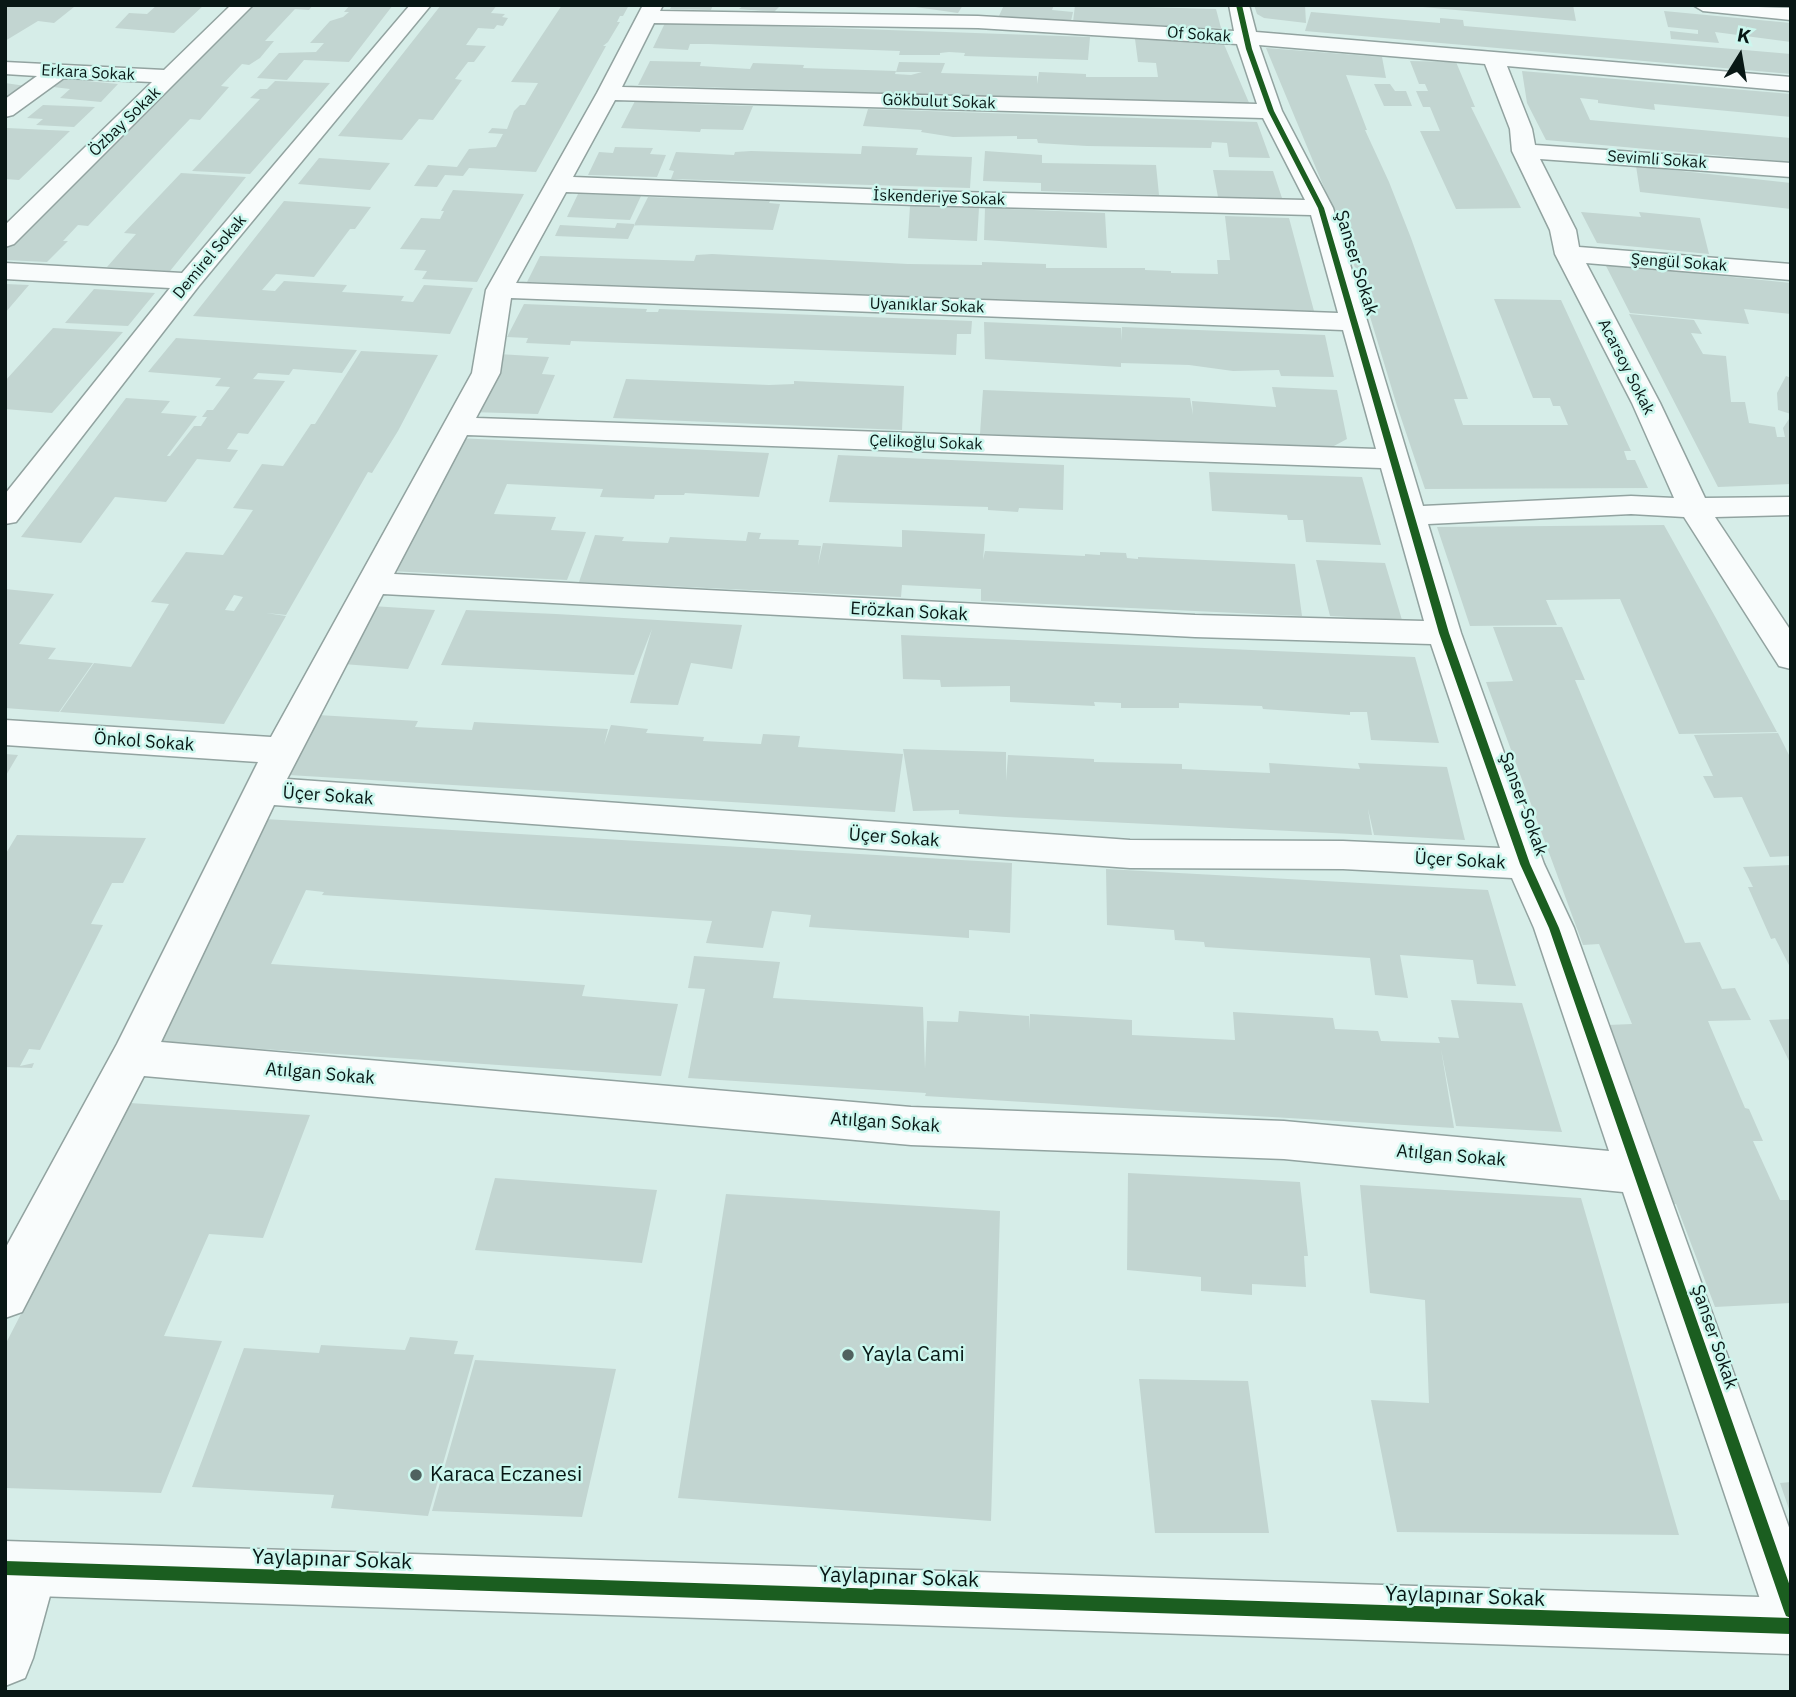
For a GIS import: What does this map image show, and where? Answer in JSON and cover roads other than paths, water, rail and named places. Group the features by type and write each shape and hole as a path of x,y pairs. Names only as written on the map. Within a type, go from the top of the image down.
{"street":[{"name":"Özbay Sokak","path":"5,239 243,5"},
{"name":"Demirel Sokak","path":"5,515 189,281 421,5"},
{"path":"851,5 948,20"},
{"path":"1703,5 1791,14"},
{"path":"5,1296 132,1058 282,751 486,373 499,290 650,11"},
{"name":"Of Sokak","path":"650,11 948,20 982,13 1244,22 1494,60 1791,84"},
{"name":"Şanser Sokak","path":"1244,22 1249,49 1271,111 1321,208 1444,633 1525,864 1554,928 1791,1611"},
{"name":"Acarsoy Sokak","path":"1494,60 1521,129 1524,151 1563,230 1568,254 1646,403 1694,509 1782,623 1791,658"},
{"name":"Erkara Sokak","path":"5,68 56,73 171,77"},
{"path":"5,110 56,73"},
{"name":"Gökbulut Sokak","path":"608,93 1271,111"},
{"name":"Sevimli Sokak","path":"1524,151 1791,170"},
{"name":"İskenderiye Sokak","path":"558,184 915,198 1321,208"},
{"name":"Şengül Sokak","path":"1568,254 1791,272"},
{"path":"5,271 189,281"},
{"name":"Uyanıklar Sokak","path":"499,290 1355,322"},
{"name":"Çelikoğlu Sokak","path":"459,426 1393,459"},
{"path":"1409,516 1631,505 1694,509 1791,506"},
{"name":"Erözkan Sokak","path":"375,583 1195,626 1444,633"},
{"name":"Önkol Sokak","path":"5,732 282,751"},
{"name":"Üçer Sokak","path":"263,791 1130,854 1343,855 1525,864"},
{"name":"Atılgan Sokak","path":"132,1058 911,1126 1284,1140 1639,1174"},
{"path":"5,1658 18,1569"},
{"name":"Yaylapınar Sokak","path":"18,1569 1791,1626"}],"place":[{"name":"Yayla Cami","path":"848,1355"},
{"name":"Karaca Eczanesi","path":"416,1475"}]}
